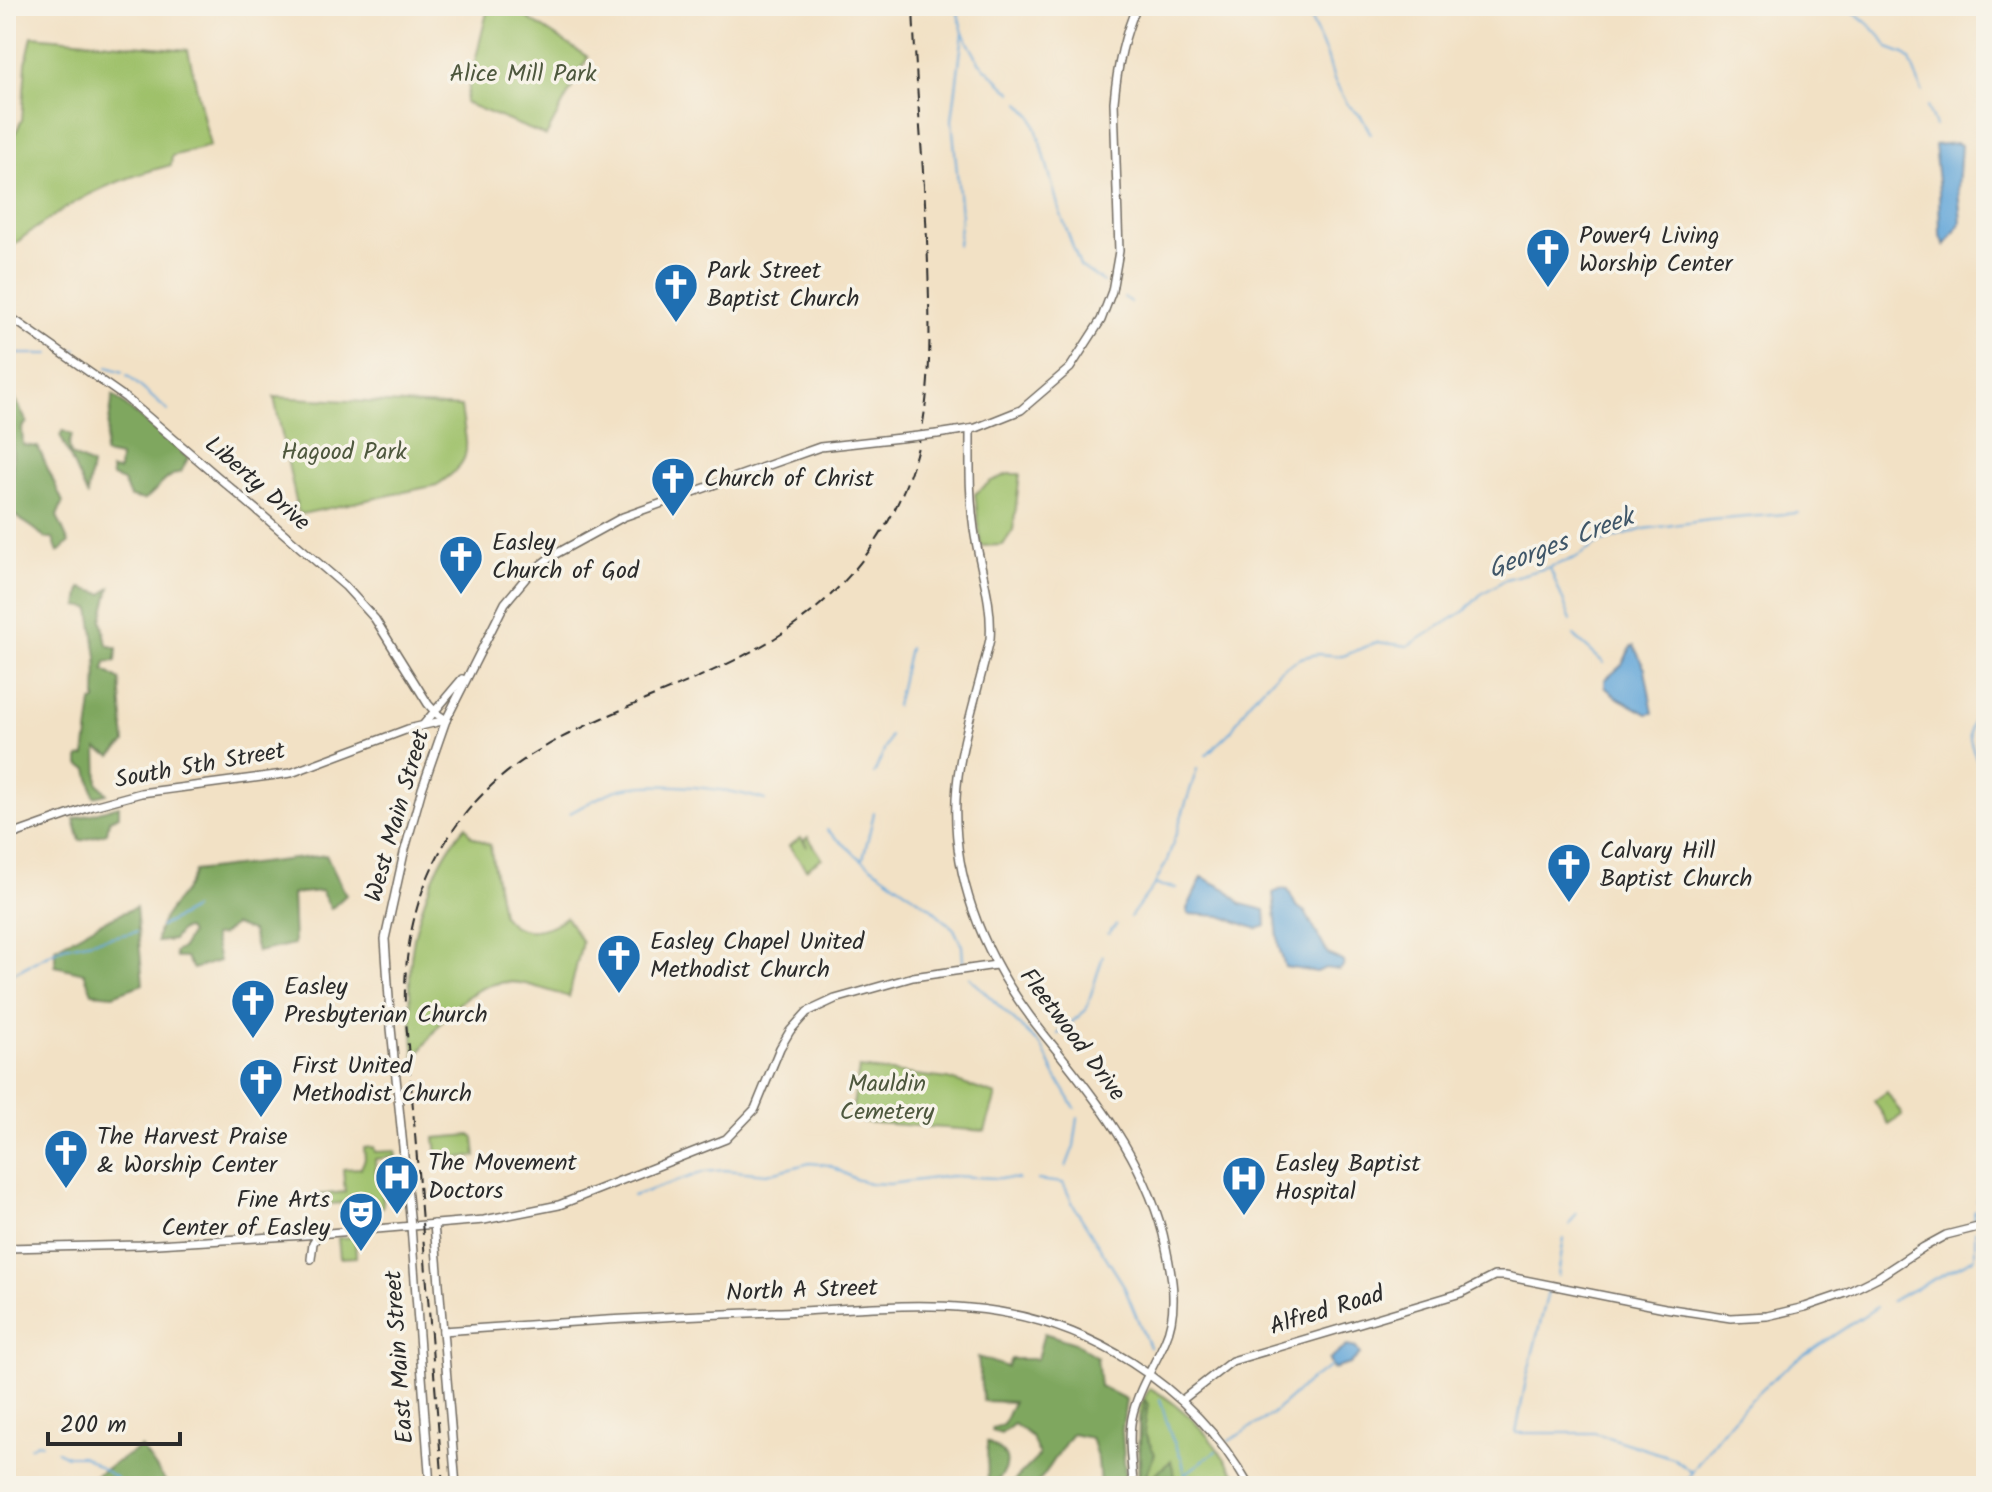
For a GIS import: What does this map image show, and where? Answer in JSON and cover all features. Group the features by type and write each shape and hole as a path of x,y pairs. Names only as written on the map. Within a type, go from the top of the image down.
{"main road":[{"name":"West Main Street","path":"411,1226 385,939 422,789 446,720 516,588 552,556 601,527 820,447 970,429 1010,416 1047,391 1081,355 1108,304 1117,273 1114,102 1125,34 1137,6"},
{"name":"Liberty Drive","path":"6,314 126,398 345,586 375,619 435,713 446,720"},
{"name":"Fleetwood Drive","path":"970,429 970,496 991,624 987,653 959,765 957,831 969,904 996,965 1027,1014 1073,1069 1122,1138 1156,1211 1168,1258 1173,1307 1169,1330 1131,1423 1133,1486"},
{"path":"422,726 473,666"},
{"name":"South 5th Street","path":"6,837 93,806 141,793 291,773 446,720"},
{"path":"6,1248 140,1245 319,1234 515,1216 559,1205 726,1139 755,1109 780,1048 807,1012 835,999 913,977 996,965"},
{"path":"434,1224 456,1486"},
{"name":"Alfred Road","path":"1182,1400 1232,1361 1461,1293 1494,1276 1731,1318 1767,1316 1846,1293 1946,1235 1986,1225"},
{"name":"East Main Street","path":"411,1226 430,1486"},
{"path":"311,1259 313,1243 319,1234"},
{"name":"North A Street","path":"443,1331 674,1315 967,1307 1018,1315 1069,1330 1149,1373 1206,1424 1249,1486"}],"green space":[{"name":"Alice Mill Park","path":"491,6 512,8 588,57 546,136 465,103"},
{"path":"32,36 188,50 210,146 172,156 171,165 90,194 29,233 6,254 6,146 22,120 26,63"},
{"path":"113,395 188,458 181,472 166,480 144,500 130,497 123,481 112,477 111,470 119,471 120,457 104,454"},
{"name":"Hagood Park","path":"274,397 461,407 466,452 458,468 437,485 302,514 298,511"},
{"path":"15,399 27,422 22,428 23,445 38,447 63,502 57,516 69,543 58,552 53,538 44,538 11,512 13,450 6,404"},
{"path":"63,431 72,435 69,444 71,455 92,465 87,495 60,435"},
{"path":"1008,474 1020,474 1013,530 1003,545 981,546 975,494 991,481"},
{"path":"81,588 103,594 110,588 102,620 107,645 117,648 116,661 106,662 104,670 120,680 125,743 111,756 97,749 98,783 107,794 94,797 88,769 79,765 79,757 85,756 92,702 96,701 97,657 90,608 78,606"},
{"path":"119,806 119,816 109,820 107,833 80,841 74,819"},
{"path":"466,826 471,836 490,845 502,914 509,922 524,930 533,930 550,926 566,917 582,942 569,997 520,983 502,982 486,986 471,994 445,1017 415,1060 410,985 415,936 434,875"},
{"path":"808,837 822,858 806,869 789,846 801,838 807,847 804,840"},
{"path":"326,855 346,895 331,909 321,891 292,894 294,944 257,952 252,931 234,925 221,935 213,936 219,961 193,969 186,958 176,958 175,952 182,948 190,934 187,929 181,930 173,940 157,942 162,922 194,871"},
{"path":"136,907 143,984 113,995 92,993 84,973 55,966 55,948"},
{"name":"Mauldin Cemetery","path":"859,1068 948,1079 996,1095 985,1131 862,1122 852,1112"},
{"path":"1887,1092 1902,1115 1889,1124 1874,1101"},
{"path":"471,1135 476,1156 441,1159 437,1155 435,1138"},
{"path":"374,1147 375,1152 395,1151 396,1157 375,1159 376,1175 383,1179 383,1207 374,1208 367,1200 353,1201 354,1221 344,1224 343,1203 299,1206 298,1197 345,1192 343,1169 361,1168 365,1159 364,1148"},
{"path":"355,1237 356,1257 340,1258 338,1238"},
{"path":"1044,1333 1075,1343 1097,1357 1100,1386 1126,1399 1122,1430 1126,1486 1100,1486 1098,1460 1091,1438 1072,1434 1034,1486 1009,1486 1039,1456 1032,1437 1014,1424 1001,1434 992,1431 992,1428 1003,1425 1013,1402 983,1401 978,1357 1007,1367 1011,1359 1037,1359"},
{"path":"1150,1388 1191,1419 1213,1443 1243,1486 1138,1486 1139,1407"},
{"path":"1145,1400 1148,1404 1144,1432 1155,1454 1146,1474 1151,1477 1171,1461 1177,1486 1140,1486 1140,1424"},
{"path":"987,1442 1001,1451 1006,1461 1004,1472 993,1486 988,1486"},
{"path":"141,1447 169,1486 81,1486 83,1483"}],"water":[{"path":"1934,145 1961,145 1958,188 1961,222 1945,246 1940,233"},
{"path":"1634,646 1645,669 1653,713 1647,714 1616,697 1605,687 1605,680 1622,665"},
{"path":"1202,877 1226,889 1241,904 1265,910 1266,926 1257,929 1221,916 1188,914 1187,909"},
{"path":"1288,890 1296,906 1305,912 1328,954 1344,962 1339,970 1325,968 1317,972 1285,967 1279,947 1273,893"},
{"path":"1347,1346 1356,1348 1360,1354 1350,1364 1333,1369 1329,1360"}],"waterway":[{"path":"956,6 963,33 979,62 1012,93"},
{"path":"1305,6 1334,80 1348,105 1361,116 1371,134"},
{"path":"1841,6 1868,24 1888,48 1910,60 1922,91"},
{"path":"958,245 961,215 952,120 963,33"},
{"path":"1020,103 1032,116 1059,209 1080,266 1103,282"},
{"path":"1927,106 1935,126"},
{"path":"1124,297 1130,302"},
{"path":"71,350 77,350"},
{"path":"6,354 49,354"},
{"path":"108,367 123,372"},
{"path":"127,375 168,411"},
{"name":"Georges Creek","path":"1206,755 1231,731 1250,701 1280,670 1300,658 1318,654 1343,656 1377,642 1408,646 1466,610 1480,595 1506,579 1575,558 1601,542 1644,529 1798,513"},
{"path":"1550,568 1571,620"},
{"path":"1574,636 1604,663"},
{"path":"896,706 909,648"},
{"path":"1982,772 1970,732 1986,693"},
{"path":"874,774 890,736"},
{"name":"Georges Creek","path":"1130,917 1155,884 1167,861 1197,769"},
{"path":"570,813 608,793 637,787 693,787 765,800"},
{"path":"863,859 874,813"},
{"path":"827,830 862,860 931,908 954,929 962,946 963,962"},
{"path":"1156,885 1176,888"},
{"path":"160,927 193,909"},
{"name":"Georges Creek","path":"1108,934 1116,925"},
{"path":"6,977 63,947 136,932"},
{"name":"Georges Creek","path":"1058,1034 1086,1010 1103,956"},
{"path":"969,977 1042,1047 1075,1108"},
{"name":"Georges Creek","path":"1066,1167 1074,1146 1078,1118"},
{"path":"633,1196 704,1172 724,1170 767,1174 810,1163 829,1165 870,1183 889,1184 951,1176 1018,1179"},
{"name":"Georges Creek","path":"1037,1180 1063,1183 1075,1208 1123,1284 1149,1347"},
{"path":"1976,1201 1986,1183"},
{"path":"1973,1219 1975,1210"},
{"path":"1569,1225 1577,1213"},
{"path":"1891,1301 1975,1258 1975,1231"},
{"path":"1558,1276 1564,1238"},
{"path":"1548,1292 1516,1433 1595,1433 1673,1458 1691,1472"},
{"path":"1683,1486 1719,1435 1762,1389 1794,1362 1877,1307"},
{"path":"1229,1441 1271,1415 1311,1379 1330,1367"},
{"name":"Georges Creek","path":"1160,1399 1171,1436 1182,1459 1187,1486"},
{"path":"30,1447 42,1444"},
{"path":"57,1451 67,1456 82,1456 118,1479"},
{"path":"1185,1474 1216,1451"}],"railway":[{"path":"443,1486 405,1008 411,932 421,896 453,830 476,801 504,775 565,736 717,669 797,624 854,570 897,506 916,455 928,374 928,264 913,6"}],"place":[{"name":"Power4 Living Worship Center","path":"1548,289"},
{"name":"Park Street Baptist Church","path":"676,324"},
{"name":"Church of Christ","path":"673,518"},
{"name":"Easley Church of God","path":"461,596"},
{"name":"Calvary Hill Baptist Church","path":"1569,904"},
{"name":"Easley Chapel United Methodist Church","path":"619,995"},
{"name":"Easley Presbyterian Church","path":"253,1040"},
{"name":"First United Methodist Church","path":"261,1119"},
{"name":"The Harvest Praise & Worship Center","path":"66,1190"},
{"name":"The Movement Doctors","path":"397,1216"},
{"name":"Easley Baptist Hospital","path":"1244,1217"},
{"name":"Fine Arts Center of Easley","path":"361,1253"}]}
